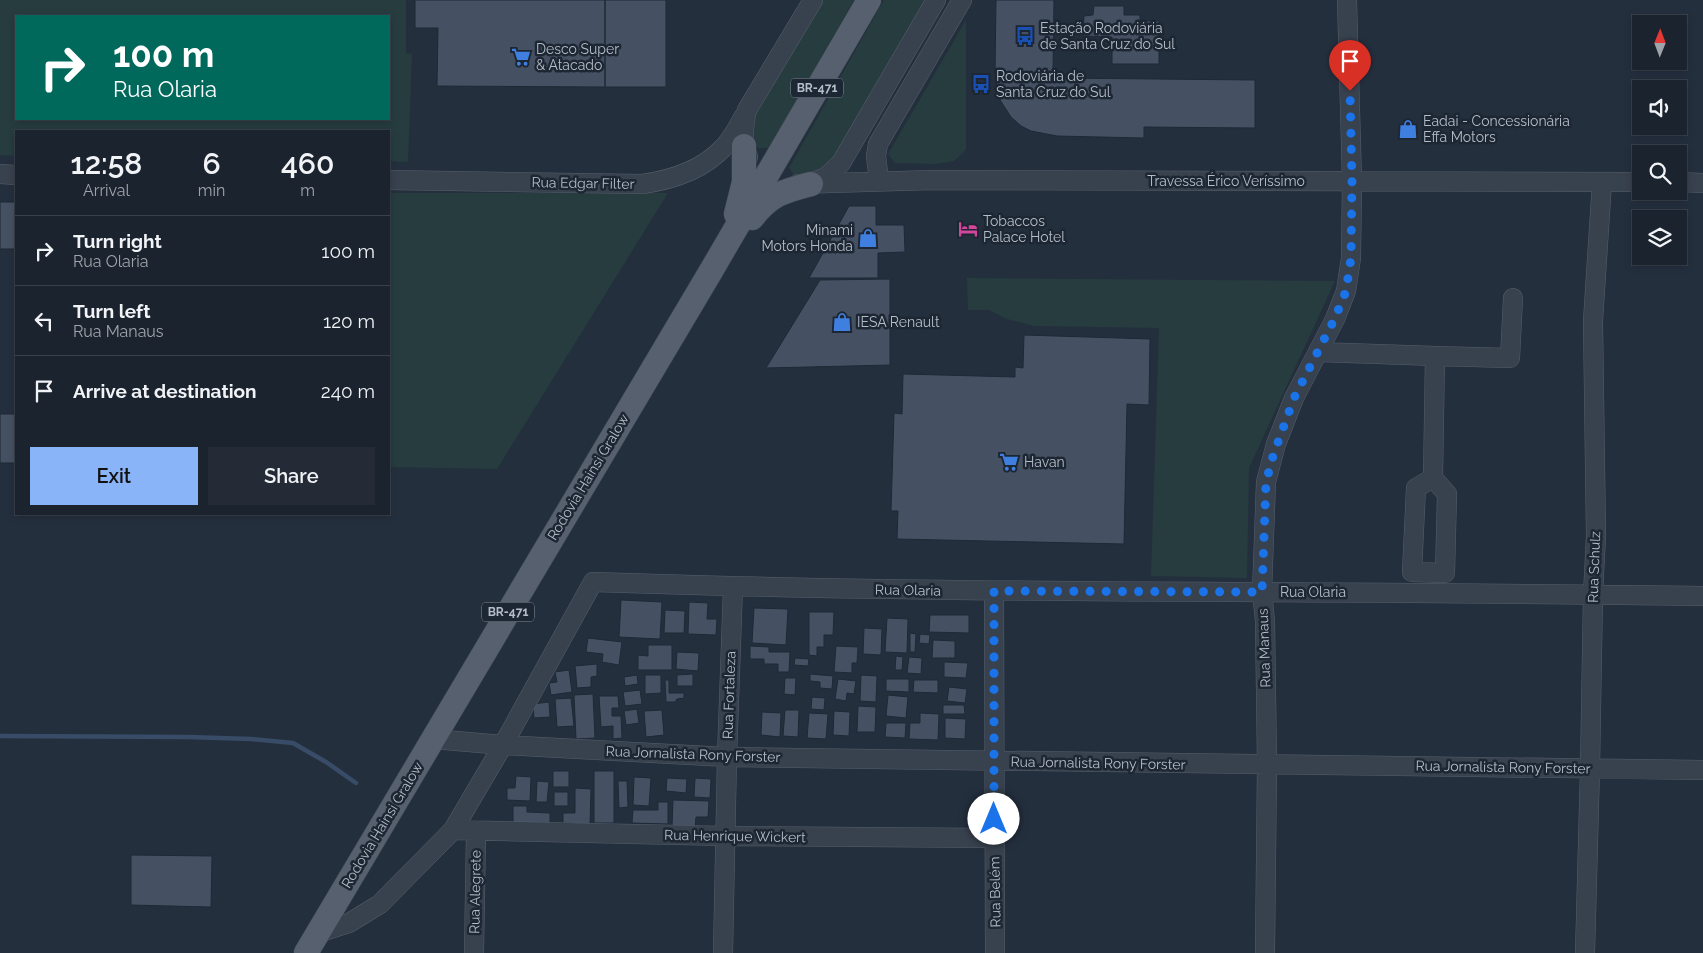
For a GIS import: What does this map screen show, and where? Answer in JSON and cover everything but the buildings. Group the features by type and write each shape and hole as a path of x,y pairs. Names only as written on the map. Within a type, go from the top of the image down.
{"main road":[{"name":"Rodovia Hainsi Gralow","path":"306,953 711,271 868,0"},
{"path":"711,271 740,202 744,182 744,146"},
{"path":"711,271 762,205 774,196 811,184"}],"street":[{"name":"Rua Edgar Filter","path":"390,180 633,184 663,181 684,174 714,156 724,147 813,0"},
{"path":"811,184 826,177 841,163 936,0"},
{"path":"879,181 876,156 878,144 962,0"},
{"name":"Rua Manaus","path":"1265,953 1267,764 1265,621 1262,592 1266,482 1276,444 1294,398 1335,318 1346,291 1351,258 1352,181 1347,0"},
{"path":"747,110 744,146 754,168 766,177"},
{"path":"0,174 15,174"},
{"name":"Travessa Érico Veríssimo","path":"766,177 790,184 879,181 1632,182"},
{"name":"Rua Schulz","path":"1585,953 1596,509 1593,321 1602,182"},
{"path":"1687,182 1703,182"},
{"path":"1318,352 1510,358 1513,298"},
{"path":"1433,478 1416,488 1412,572 1446,573 1447,494 1433,478 1435,356"},
{"name":"Rua Olaria","path":"503,745 593,582 733,587 994,591 1703,596"},
{"name":"Rua Fortaleza","path":"723,953 724,836 733,587"},
{"name":"Rua Belém","path":"994,591 995,953"},
{"name":"Rua Jornalista Rony Forster","path":"433,739 503,745 727,757 1703,770"},
{"path":"318,932 350,923 380,904 453,830 503,745"},
{"name":"Rua Henrique Wickert","path":"453,830 724,836 994,838"},
{"name":"Rua Alegrete","path":"474,953 476,832"}],"green space":[{"path":"0,0 406,0 406,53 412,54 408,162 390,161 390,130 15,130 15,156 0,155"},
{"path":"821,0 854,0 769,148 758,148 753,133 755,115"},
{"path":"884,0 925,0 830,165 816,174 794,175 789,168"},
{"path":"966,20 966,150 954,161 936,164 895,163 888,154"},
{"path":"390,193 668,193 497,469 390,467"},
{"path":"967,278 1335,281 1249,468 1247,578 1151,576 1159,328 1034,326 1007,319 989,310 968,310"}],"waterway":[{"path":"0,736 188,737 251,739 293,743 326,762 356,783"}],"place":[{"name":"Estação Rodoviária de Santa Cruz do Sul","path":"1025,36"},
{"name":"Desco Super & Atacado","path":"521,57"},
{"name":"Rodoviária de Santa Cruz do Sul","path":"981,84"},
{"name":"Eadai - Concessionária Effa Motors","path":"1408,129"},
{"name":"Tobaccos Palace Hotel","path":"968,229"},
{"name":"Minami Motors Honda","path":"868,238"},
{"name":"IESA Renault","path":"842,322"},
{"name":"Havan","path":"1009,462"}],"route":[{"path":"994,819 994,591 1262,592 1266,482 1276,444 1294,398 1335,318 1346,291 1351,258 1350,91"}]}
